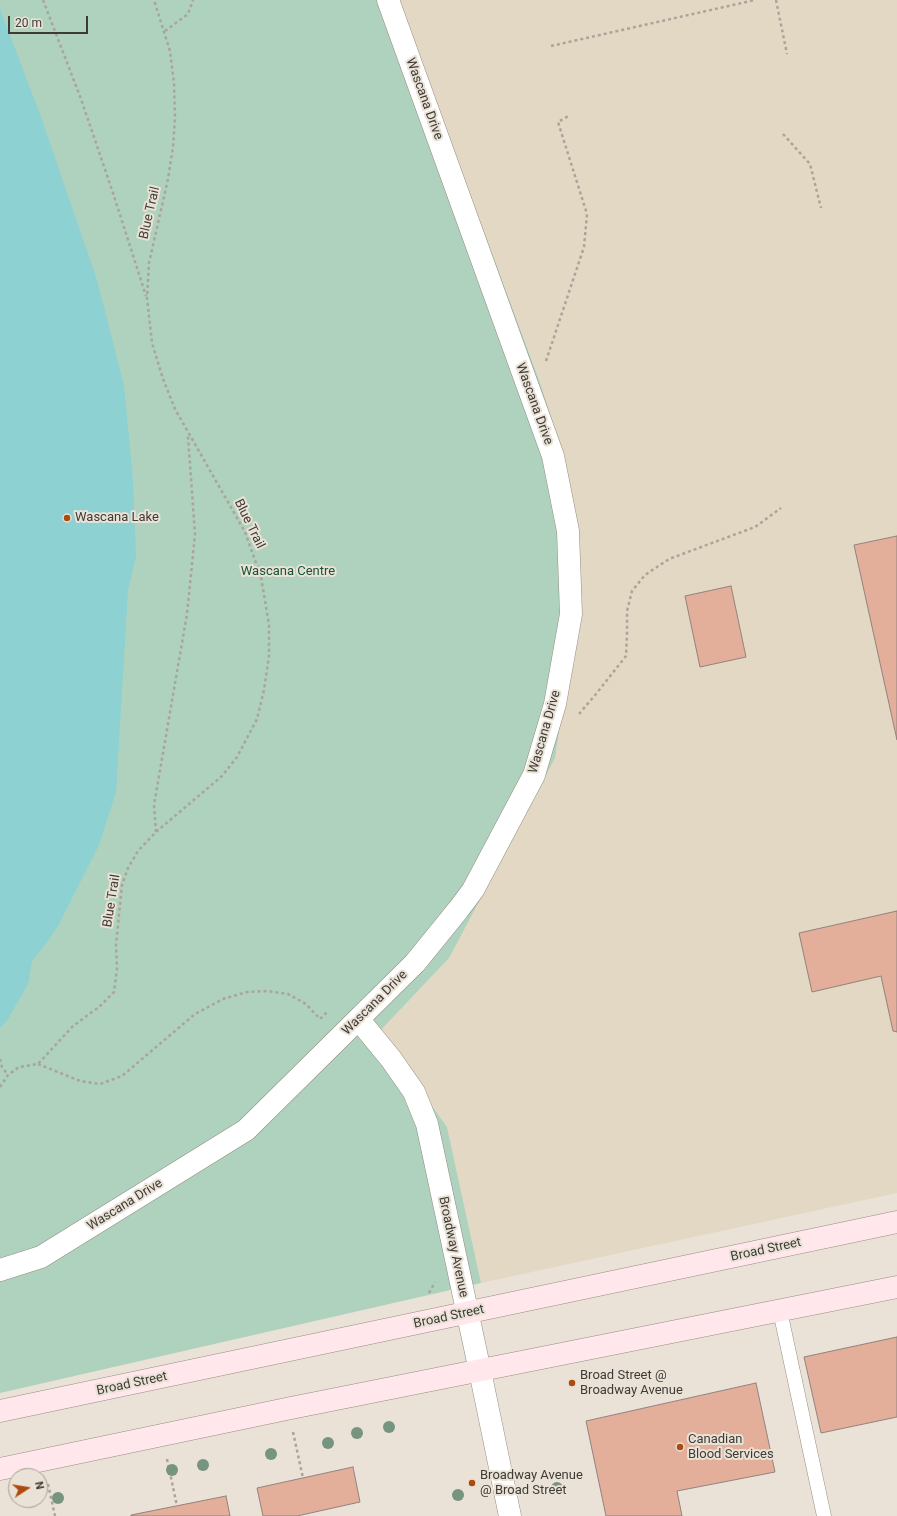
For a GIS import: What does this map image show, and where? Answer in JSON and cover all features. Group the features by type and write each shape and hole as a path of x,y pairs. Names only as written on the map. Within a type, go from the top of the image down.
{"main road":[{"name":"Broad Street","path":"0,1411 897,1222"},
{"path":"0,1469 288,1409 897,1287"}],"street":[{"name":"Wascana Drive","path":"0,1270 41,1257 246,1130 415,963 458,910 473,890 534,775 555,704 571,614 568,531 553,456 388,0"},
{"name":"Broadway Avenue","path":"359,1020 391,1059 414,1092 427,1124 510,1516"}],"lane":[{"path":"780,1311 824,1516"}],"path":[{"path":"43,0 113,193 146,298"},
{"name":"Blue Trail","path":"38,1064 74,1026 99,1007 114,992 117,970 116,946 122,885 128,868 135,856 156,832 222,776 237,756 257,718 264,690 269,656 270,625 261,577 245,532 175,409 163,379 152,343 146,298 149,263 168,179 173,147 174,83 170,51 154,0"},
{"path":"165,32 188,14 193,0"},
{"path":"551,46 756,0"},
{"path":"776,0 788,54"},
{"path":"525,380 545,364 584,247 587,214 558,122 570,115"},
{"path":"783,134 810,164 821,208"},
{"path":"156,832 154,805 187,614 195,534 188,433"},
{"path":"577,716 626,656 627,611 632,591 645,575 669,559 755,527 782,508"},
{"path":"0,1087 8,1075 19,1066 38,1064 80,1081 100,1084 122,1076 195,1014 223,999 246,992 267,991 288,994 306,1004 320,1018 331,1008"},
{"path":"0,1058 2,1066 8,1075"},
{"path":"288,1409 303,1478"},
{"path":"162,1436 177,1506"},
{"path":"43,1460 55,1516"}],"shaded area":[{"path":"398,0 897,0 897,1193 481,1283 447,1127 379,1032 449,958 539,380"}],"green space":[{"name":"Wascana Centre","path":"0,0 398,0 539,380 563,454 576,615 555,758 449,958 379,1032 447,1127 481,1283 0,1393"}],"water":[{"name":"Wascana Lake","path":"0,9 41,117 97,280 124,386 133,480 136,556 128,590 116,792 99,845 59,924 32,961 28,984 8,1019 0,1028"}],"building":[{"path":"897,536 897,740 854,545"},
{"path":"731,586 746,657 700,667 685,596"},
{"path":"897,911 897,1032 893,1031 881,976 812,992 799,933"},
{"path":"897,1337 897,1417 821,1433 804,1357"},
{"name":"Canadian Blood Services","path":"756,1383 775,1472 677,1491 682,1516 606,1516 586,1421"},
{"path":"353,1467 360,1502 297,1516 263,1516 257,1488"},
{"path":"226,1496 230,1516 131,1516 131,1515"}],"place":[{"name":"Wascana Lake","path":"67,518"},
{"name":"Broad Street @ Broadway Avenue","path":"572,1383"},
{"name":"Canadian Blood Services","path":"680,1447"},
{"name":"Broadway Avenue @ Broad Street","path":"472,1483"}]}
